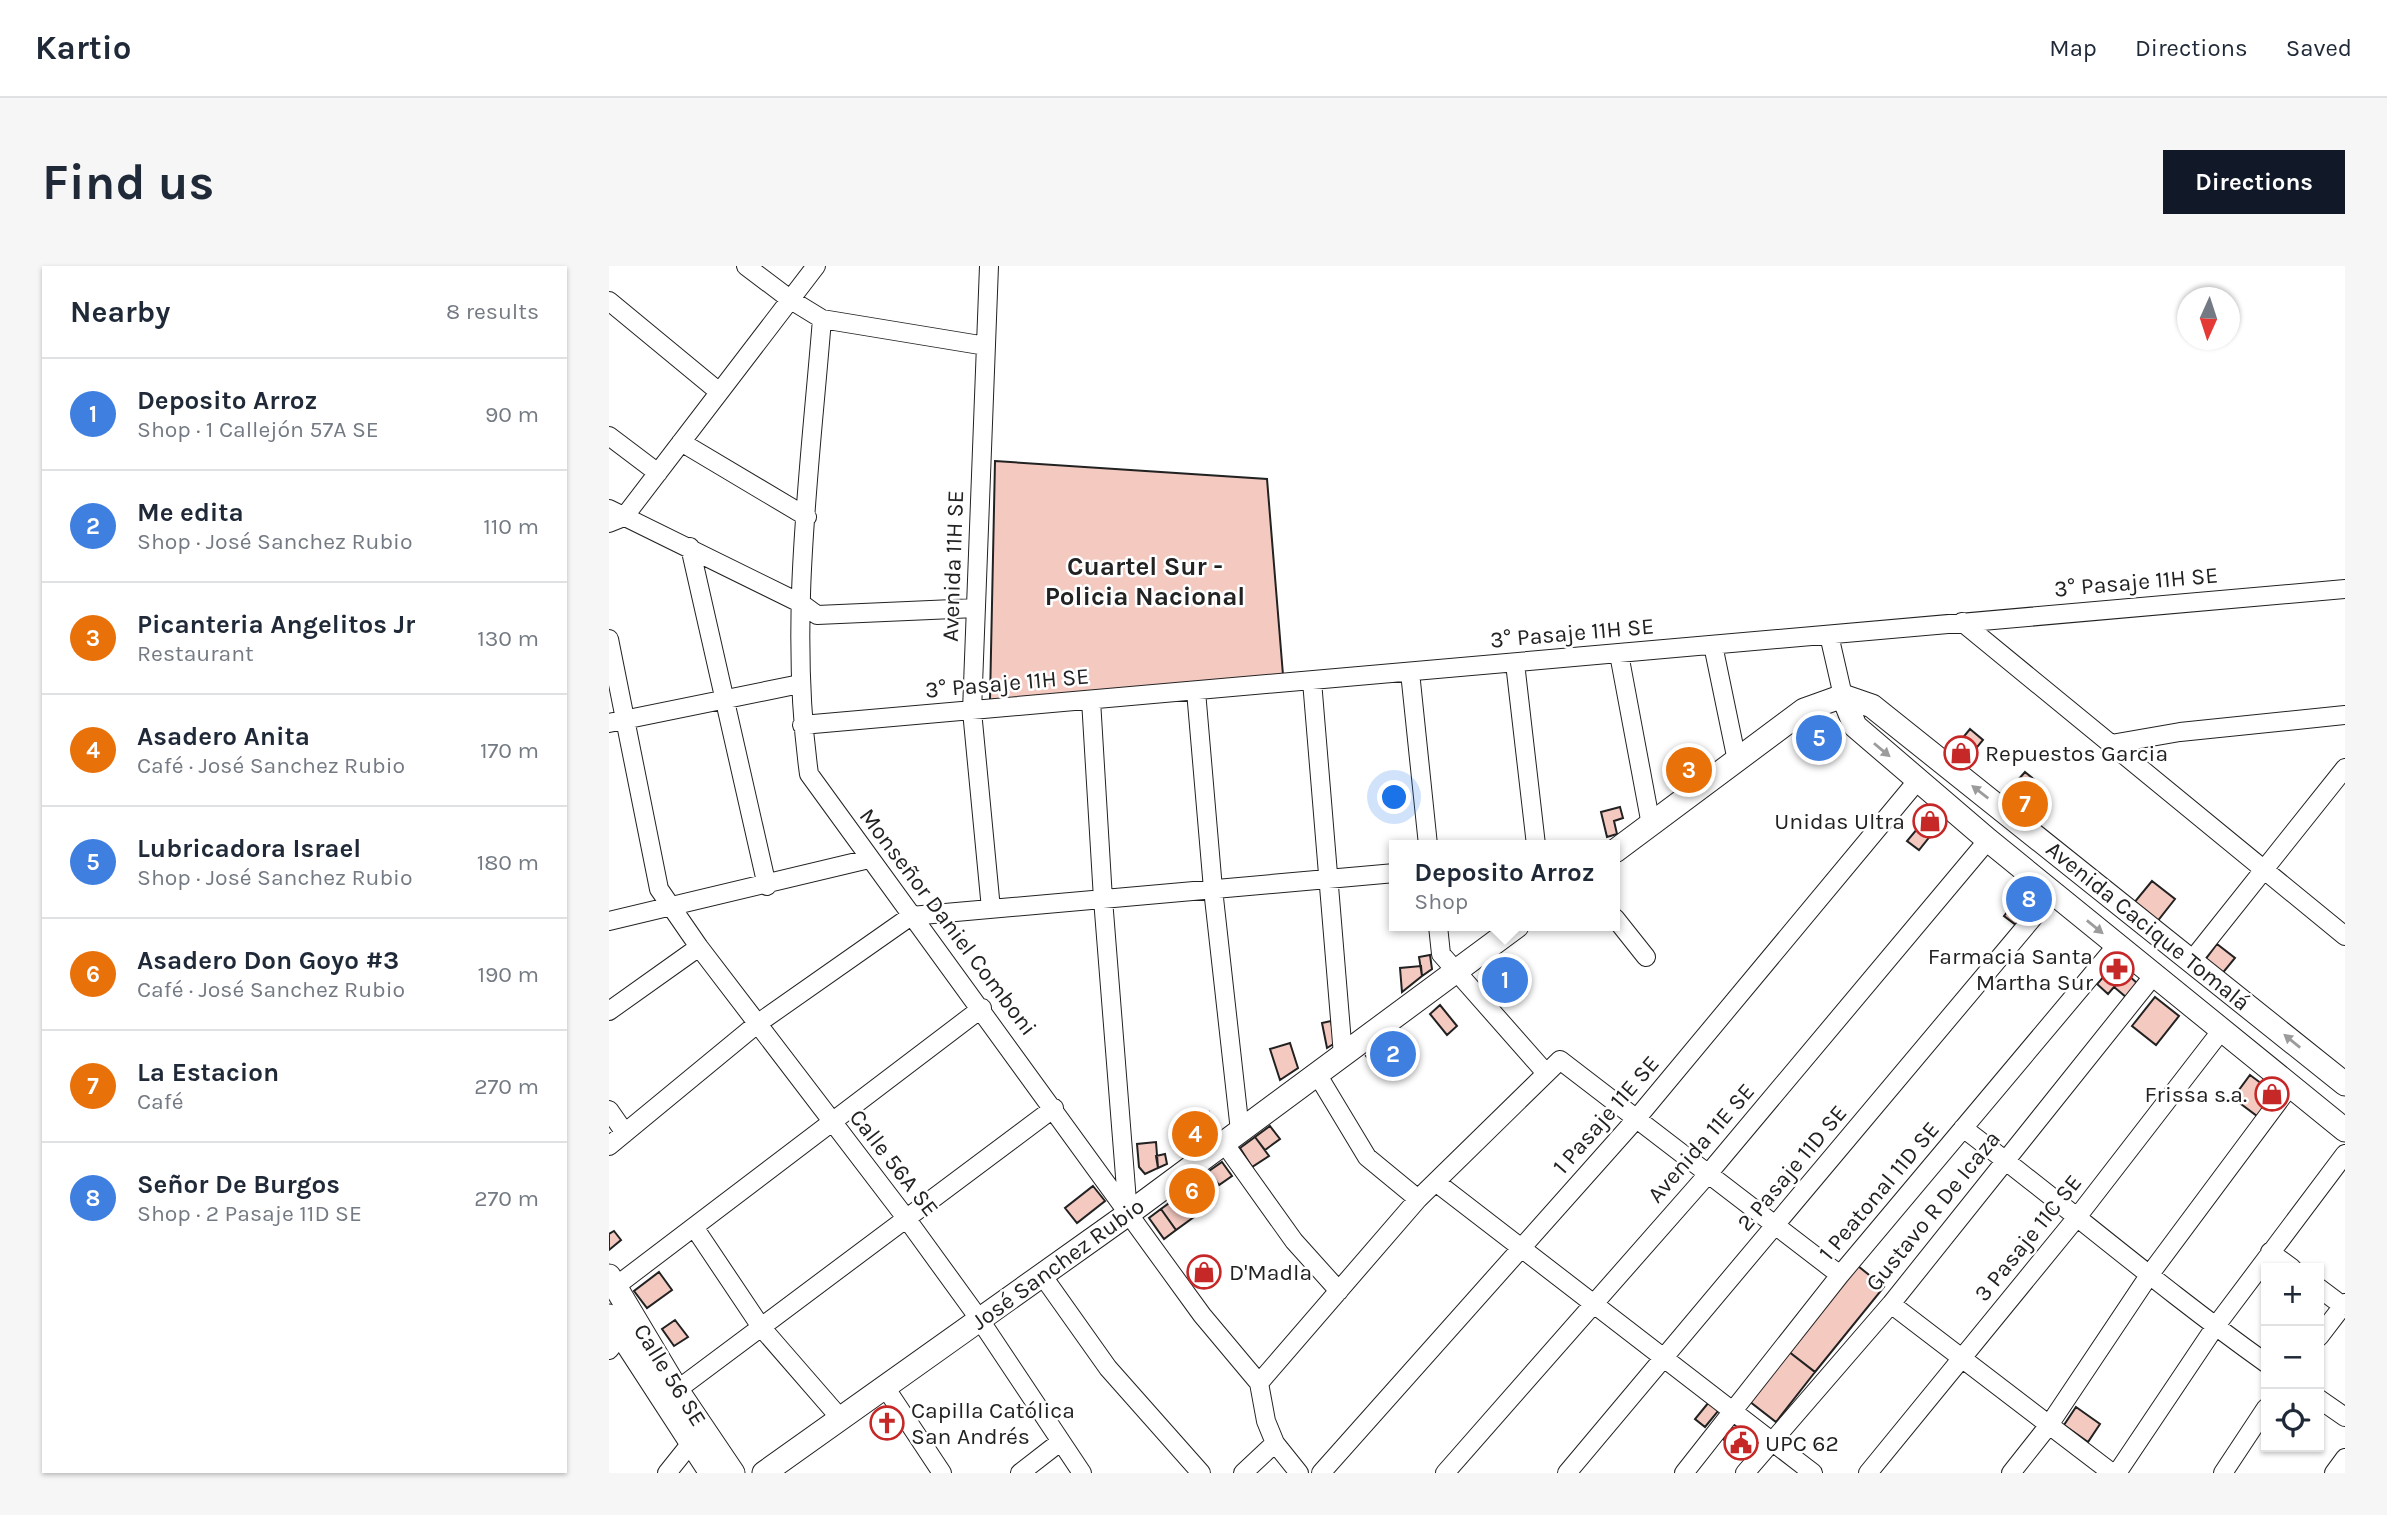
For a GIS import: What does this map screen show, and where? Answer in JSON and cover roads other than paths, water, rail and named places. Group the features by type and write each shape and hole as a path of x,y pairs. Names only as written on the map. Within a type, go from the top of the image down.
{"main road":[{"path":"1620,847 1804,710 1843,696"},
{"name":"Avenida Cacique Tomalá","path":"1843,696 1855,726 2053,894 2345,1130"},
{"name":"Avenida Cacique Tomalá","path":"1843,696 1872,706 2345,1084"},
{"name":"José Sanchez Rubio","path":"764,1473 1128,1214 1510,931"},
{"name":"Calle 56 SE","path":"612,1281 677,1390 733,1473"},
{"name":"Calle 56 SE","path":"613,1334 711,1473"}],"street":[{"path":"746,266 791,300 822,319 986,346"},
{"path":"815,266 658,473 614,516 690,547 802,604 817,615 976,608"},
{"name":"Avenida 11H SE","path":"989,266 972,711 991,909"},
{"path":"609,301 718,391"},
{"name":"Monseñor Daniel Comboni","path":"822,319 802,604 800,684 809,774 911,916 982,1008 1202,1315 1259,1383 1266,1421 1275,1443 1300,1473"},
{"path":"609,436 658,473"},
{"path":"681,442 807,517"},
{"path":"690,547 767,886"},
{"name":"3° Pasaje 11H SE","path":"802,725 2345,589"},
{"path":"1962,622 2345,936"},
{"path":"1829,635 1843,696"},
{"path":"609,639 617,722 800,684"},
{"path":"1713,645 1737,761"},
{"path":"1619,654 1651,825"},
{"path":"1515,663 1535,840"},
{"path":"1410,672 1427,840"},
{"path":"1312,681 1343,1055"},
{"path":"1196,691 1232,1137 1294,1241 1339,1291"},
{"path":"1091,701 1103,899 1128,1214"},
{"path":"2111,744 2181,732 2345,715"},
{"name":"Calle 56A SE","path":"617,722 659,889 699,947 906,1218 980,1320 1082,1473"},
{"path":"2192,960 2345,768"},
{"name":"1 Pasaje 11E SE","path":"1321,1473 1637,1118 1918,780"},
{"name":"Avenida 11E SE","path":"1445,1473 1708,1174 1988,840"},
{"path":"609,921 767,886 869,859"},
{"path":"609,1146 757,1024 911,916 1389,874"},
{"name":"2 Pasaje 11D SE","path":"1567,1473 2053,894"},
{"path":"1620,924 1646,957"},
{"path":"1439,931 1441,954 1546,1073"},
{"name":"1 Peatonal 11D SE","path":"1684,1473 1840,1275 2117,945"},
{"path":"609,1011 699,947"},
{"name":"Gustavo R De Icaza","path":"1745,1473 1891,1304 2154,975"},
{"path":"612,1281 694,1227 982,1008"},
{"name":"3 Pasaje 11C SE","path":"1868,1473 2078,1216 2221,1031"},
{"path":"1259,1383 1419,1199 1560,1060 1840,1275"},
{"path":"1317,1074 1367,1157 1419,1199"},
{"path":"2011,1473 2049,1425 2150,1274 2290,1086"},
{"path":"677,1390 1054,1108"},
{"path":"609,1110 625,1133"},
{"path":"1963,1128 2078,1216 2215,1327 2261,1359"},
{"path":"2117,1473 2215,1327 2345,1154"},
{"path":"1437,1183 1813,1473"},
{"path":"694,1227 761,1327 841,1419"},
{"path":"2270,1252 2285,1263"},
{"path":"1042,1275 1108,1368 1201,1473"},
{"path":"2324,1291 2344,1305 2324,1331"},
{"path":"1891,1304 2112,1473"},
{"path":"885,1387 942,1473"},
{"path":"2324,1402 2345,1417"},
{"path":"2223,1473 2261,1416"},
{"path":"1020,1473 1060,1442"},
{"path":"667,1473 691,1443"},
{"path":"1243,1473 1275,1443"},
{"path":"2334,1473 2345,1458"}],"place":[{"name":"Lubricadora Israel","path":"1819,738"},
{"name":"Repuestos Garcia","path":"1961,753"},
{"name":"Picanteria Angelitos Jr","path":"1689,770"},
{"name":"La Estacion","path":"2025,804"},
{"name":"Unidas Ultra","path":"1930,821"},
{"name":"Señor De Burgos","path":"2029,899"},
{"name":"Farmacia Santa Martha Sur","path":"2117,969"},
{"name":"Deposito Arroz","path":"1505,980"},
{"name":"Me edita","path":"1393,1054"},
{"name":"Frissa s.a.","path":"2272,1094"},
{"name":"Asadero Anita","path":"1195,1134"},
{"name":"Asadero Don Goyo #3","path":"1192,1191"},
{"name":"D'Madla","path":"1204,1272"},
{"name":"Capilla Católica San Andrés","path":"887,1423"},
{"name":"UPC 62","path":"1741,1443"}],"district":[{"name":"Cuartel Sur - Policia Nacional","path":"1145,581"}]}
